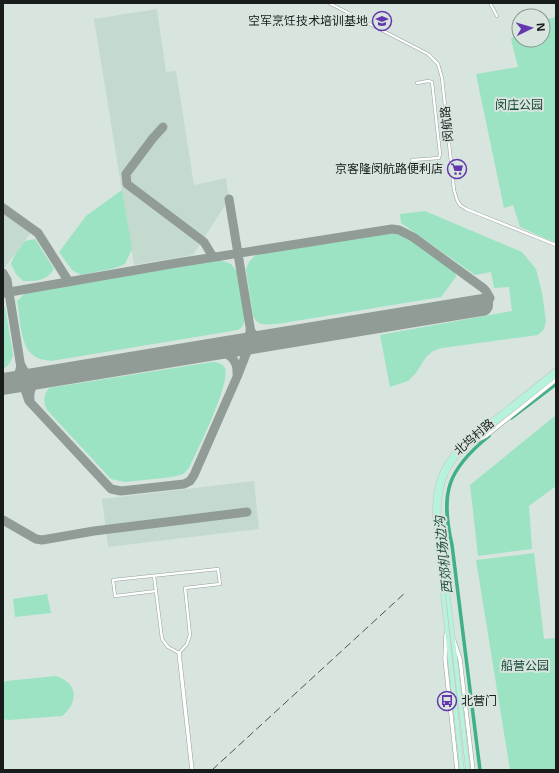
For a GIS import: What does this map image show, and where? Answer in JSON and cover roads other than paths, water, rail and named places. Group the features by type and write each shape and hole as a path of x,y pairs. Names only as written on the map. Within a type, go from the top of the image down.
{"main road":[{"name":"北坞村路","path":"462,770 435,508 439,480 444,467 452,455 475,433 556,370"},
{"name":"北坞村路","path":"468,770 439,519 440,494 448,469 456,458 470,444 556,375"}],"street":[{"name":"闵航路","path":"329,3 428,54 438,64 443,87 454,190 460,205 475,213 556,245"},
{"path":"490,3 497,16"},
{"path":"412,160 439,158 440,154 432,82 428,81 417,83"},
{"name":"北坞村路","path":"470,444 486,436 556,380"},
{"path":"156,591 115,596 113,580 218,569 220,584 186,588 190,635 188,644 179,653"},
{"path":"154,576 162,639 168,647 179,653"},
{"name":"北坞村路","path":"446,624 445,659 457,770"},
{"name":"北坞村路","path":"451,631 460,658 474,770"},
{"path":"179,653 192,770"}],"waterway":[{"name":"西郊机场边沟","path":"511,418 556,384"},
{"name":"西郊机场边沟","path":"480,770 452,545 448,527 447,497 450,484 464,460 489,436"}],"railway":[{"path":"212,770 406,592"}],"place":[{"name":"空军烹饪技术培训基地","path":"382,21"},
{"name":"京客隆闵航路便利店","path":"457,169"},
{"name":"北营门","path":"447,701"}],"park label":[{"name":"闵庄公园","path":"519,105"},
{"name":"船营公园","path":"525,666"}]}
